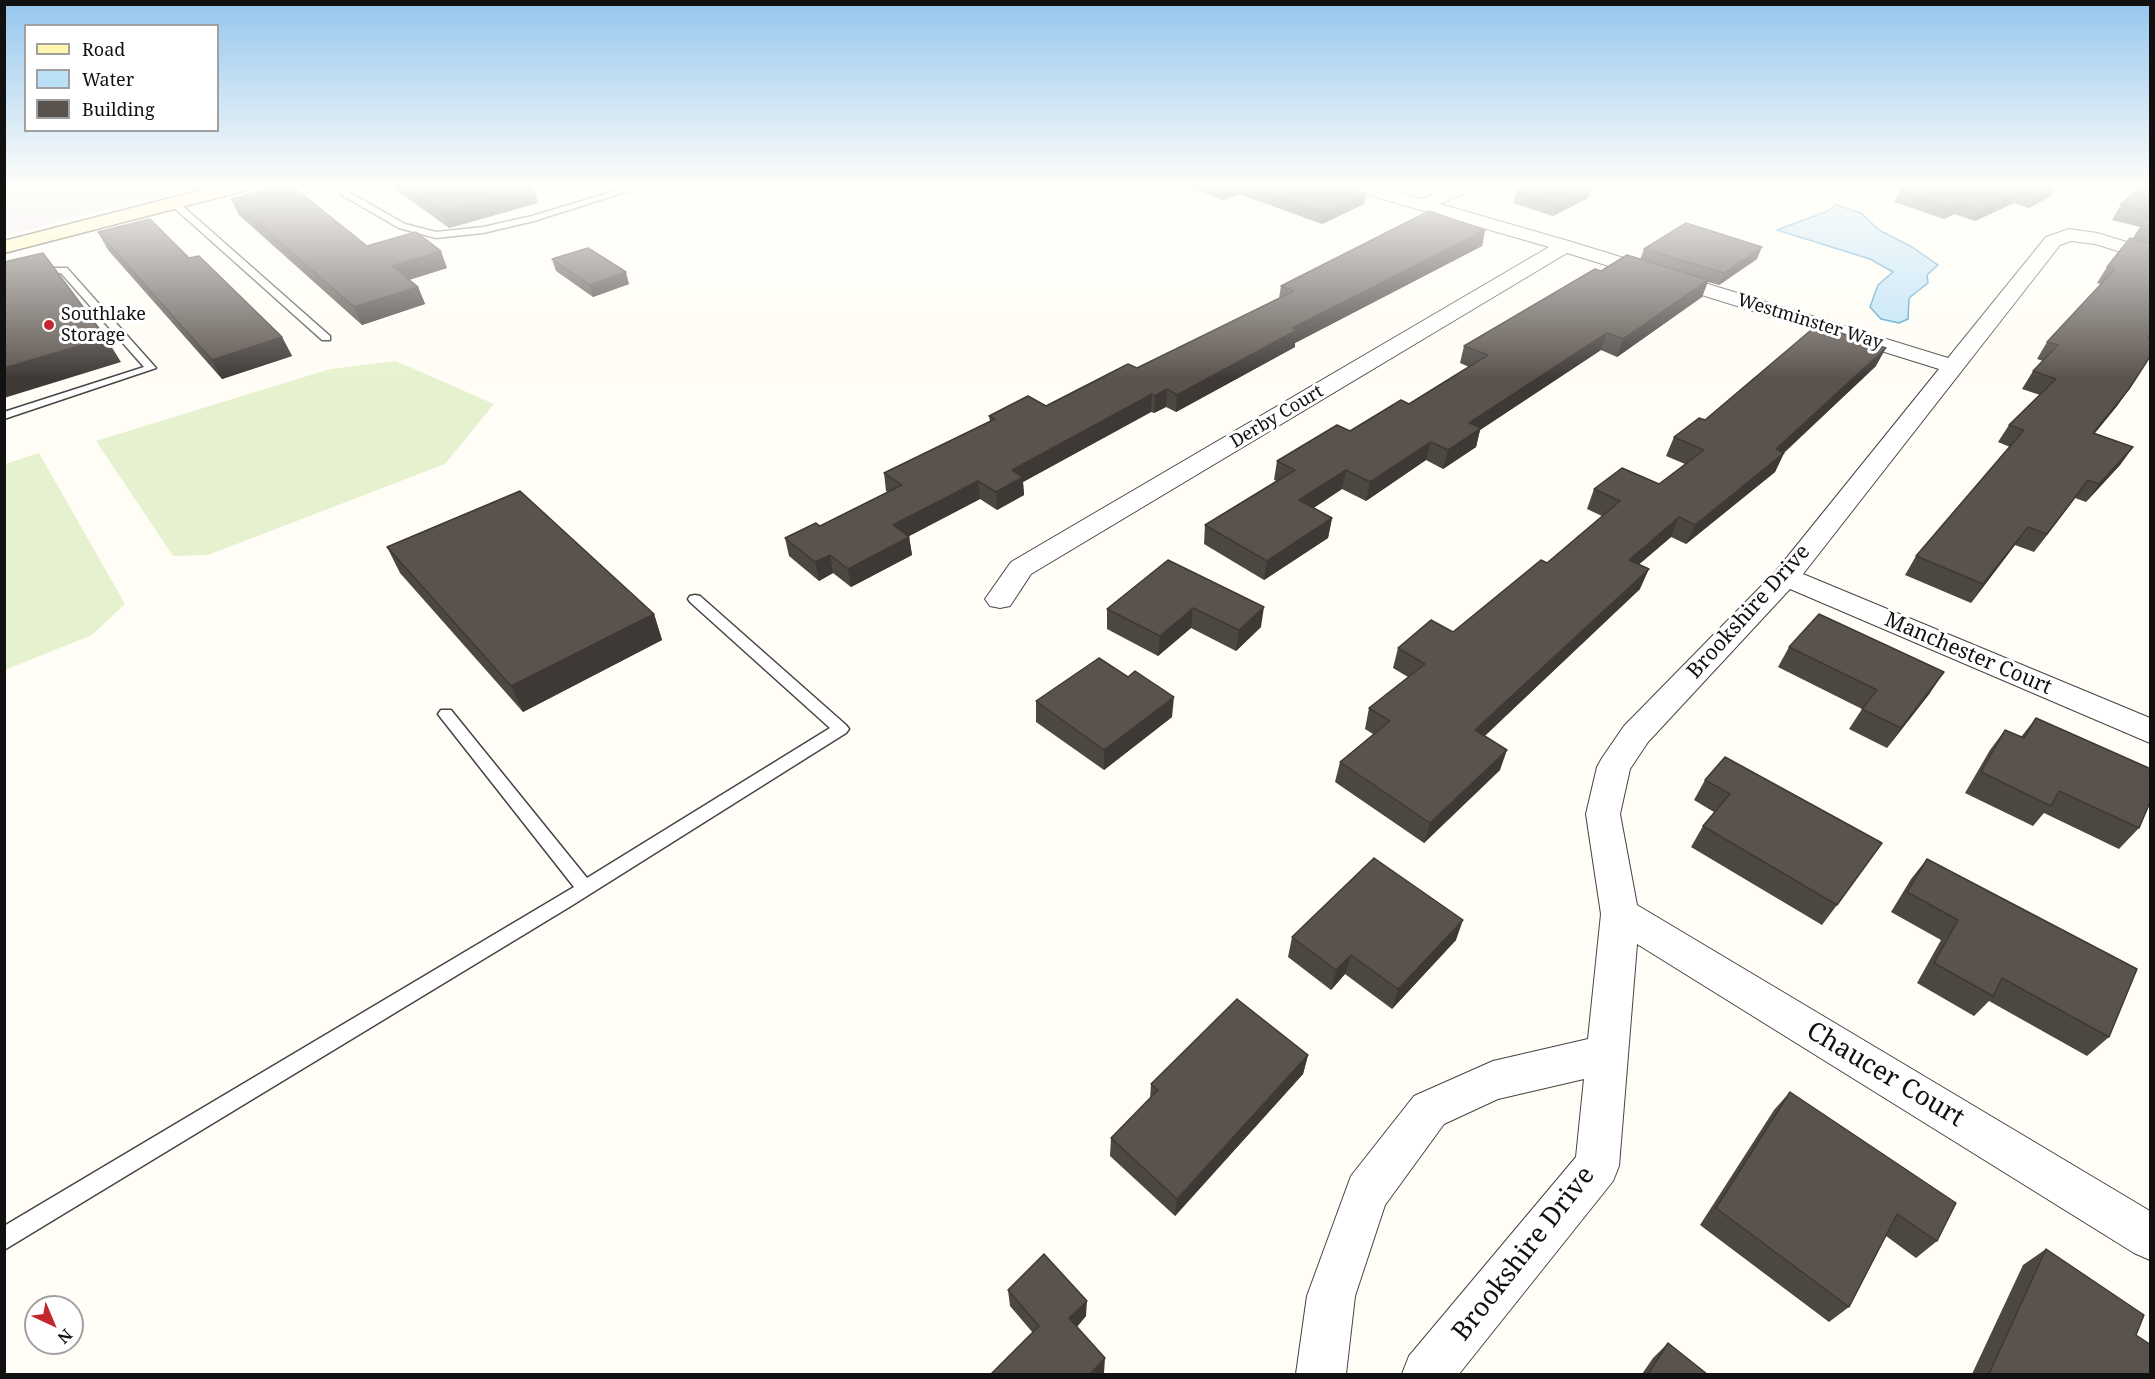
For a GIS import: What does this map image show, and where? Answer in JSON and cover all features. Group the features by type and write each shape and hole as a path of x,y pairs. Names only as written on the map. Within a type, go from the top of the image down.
{"street":[{"name":"Derby Court","path":"1000,599 1021,568 1558,250"},
{"name":"Westminster Way","path":"1579,250 1952,366"},
{"name":"Brookshire Drive","path":"1427,1374 1597,1166 1620,914 1603,814 1614,767 1636,734 1786,577 2045,250"},
{"name":"Brookshire Drive","path":"2135,250 2151,255"},
{"name":"Manchester Court","path":"1786,577 2151,731"},
{"name":"Chaucer Court","path":"1620,914 2151,1237"},
{"path":"1321,1374 1331,1296 1367,1192 1429,1110 1493,1080 1607,1054"}],"lane":[{"path":"227,250 326,338"},
{"path":"4,281 46,271 64,270 151,368 4,416"},
{"path":"4,1239 585,888 842,729 695,599"},
{"path":"446,714 585,888"}],"green space":[{"path":"396,361 494,404 445,464 208,555 173,556 96,441 330,369"},
{"path":"39,453 125,604 92,635 5,670 5,464"}],"water":[{"path":"1842,250 1917,250 1938,265 1927,275 1928,283 1909,298 1908,319 1899,323 1881,319 1870,307 1878,285 1893,272 1870,259"}],"building":[{"path":"114,250 181,250 189,258 199,256 282,337 212,360"},
{"path":"289,250 441,251 392,266 418,287 354,307"},
{"path":"580,250 592,250 626,272 590,285 552,259"},
{"path":"1351,250 1445,250 1293,328 1297,330 1177,395 1167,389 1155,396 1152,394 1012,470 1023,477 996,492 978,481 893,525 909,537 848,569 830,555 815,562 785,538 816,523 820,526 902,485 884,473 995,419 989,416 1028,396 1046,406 1128,364 1137,368 1294,291 1281,286"},
{"path":"1649,250 1757,250 1724,273"},
{"path":"2120,250 2151,250 2151,335 2148,338 2151,339 2151,355 2129,389 2093,433 2133,447 2099,484 2088,480 2047,534 2028,527 1983,584 1916,556 2024,430 2009,425 2056,379 2033,371 2058,345 2047,342 2115,269 2107,267"},
{"name":"Southlake Storage","path":"43,253 106,338 4,368 4,262"},
{"path":"1627,255 1708,280 1623,339 1607,333 1469,423 1481,428 1448,450 1431,442 1370,482 1346,470 1299,500 1332,518 1267,561 1205,525 1295,470 1277,461 1337,425 1350,431 1401,400 1409,404 1488,355 1464,346 1595,269 1601,271"},
{"path":"1817,325 1886,348 1776,449 1784,453 1695,525 1679,517 1629,560 1649,569 1475,730 1507,750 1430,823 1340,762 1390,721 1369,708 1425,664 1398,648 1431,620 1453,632 1541,560 1547,563 1620,501 1594,489 1622,468 1659,484 1704,450 1674,437 1699,418 1705,420"},
{"path":"520,491 654,614 511,686 387,547"},
{"path":"1168,560 1264,607 1239,630 1193,608 1160,636 1107,609"},
{"path":"1819,614 1944,672 1901,728 1862,709 1877,690 1789,647"},
{"path":"1099,658 1128,677 1135,671 1174,697 1104,750 1036,701"},
{"path":"2036,718 2151,769 2151,800 2139,828 2059,791 2051,806 1981,772 2005,730 2024,738"},
{"path":"1725,757 1882,843 1837,905 1703,826 1730,794 1705,780"},
{"path":"1374,858 1463,920 1398,989 1351,955 1336,970 1292,937"},
{"path":"1927,859 2137,969 2109,1037 2002,978 1993,996 1934,963 1958,920 1907,892"},
{"path":"1237,999 1308,1055 1177,1199 1111,1138 1158,1090 1151,1084"},
{"path":"1790,1092 1956,1203 1937,1241 1897,1214 1849,1307 1716,1208"},
{"path":"2046,1249 2144,1315 2136,1335 2151,1345 2151,1374 1989,1374"},
{"path":"1044,1254 1087,1301 1069,1318 1105,1358 1090,1374 991,1374 1039,1326 1008,1290"},
{"path":"1668,1343 1707,1374 1648,1374"}],"place":[{"name":"Southlake Storage","path":"49,325"}]}
